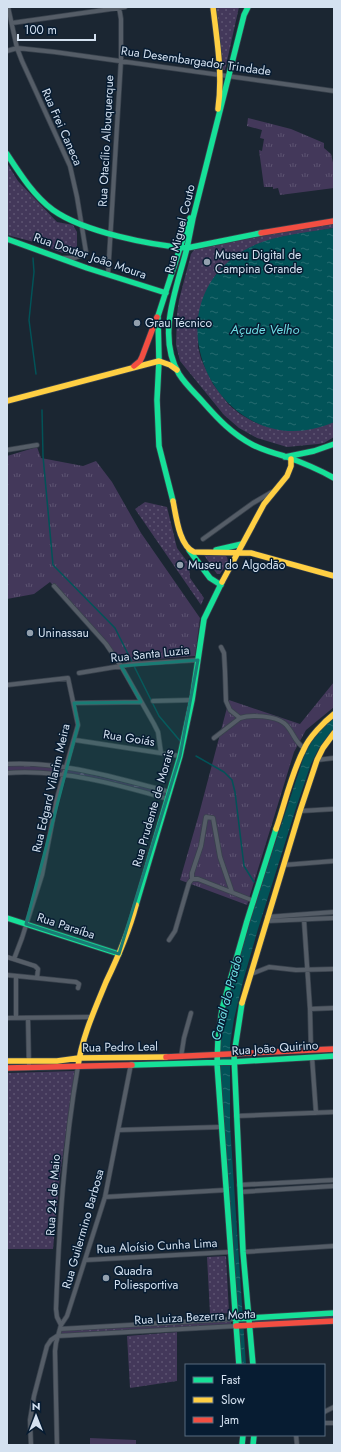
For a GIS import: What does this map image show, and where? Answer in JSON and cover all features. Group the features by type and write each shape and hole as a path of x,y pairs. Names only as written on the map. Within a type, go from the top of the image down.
{"main road":[{"name":"Rua Miguel Couto","path":"213,7 220,75 218,108 193,208 158,316 159,361 157,400 158,446 182,537 189,550 210,578 221,585"},
{"name":"Rua Miguel Couto","path":"248,7 244,15 228,77 175,294 169,332 169,343 178,371 221,424 234,435 254,446 314,467 334,478"},
{"path":"7,154 27,185 54,211 82,224 111,234 161,245 187,248 238,237 334,221"},
{"name":"Rua Doutor João Moura","path":"7,239 166,293"},
{"path":"132,367 140,361 158,316"},
{"path":"7,401 159,361 170,365 178,371"},
{"path":"285,457 314,451 334,444"},
{"name":"Rua Prudente de Morais","path":"78,1066 91,1017 119,954 135,910 170,792 180,756 192,700 204,619 237,553 264,504 287,476 291,466 291,459"},
{"path":"209,552 242,544"},
{"path":"189,550 200,552 251,554 334,576"},
{"path":"238,1364 236,1319 221,1127 218,1063 222,1009 254,901 304,748 325,721 334,714"},
{"path":"253,1364 246,1318 232,1055 240,1012 300,811 317,760 323,748 334,733"},
{"name":"Rua Paraíba","path":"7,918 119,954"},
{"name":"Rua João Quirino","path":"232,1055 334,1049"},
{"name":"Rua Pedro Leal","path":"7,1061 232,1055"},
{"name":"Rua João Quirino","path":"218,1063 334,1056"},
{"name":"Rua Pedro Leal","path":"7,1068 218,1063"},
{"name":"Rua Luiza Bezerra Motta","path":"236,1319 334,1313"},
{"name":"Rua Luiza Bezerra Motta","path":"236,1326 334,1321"}],"street":[{"name":"Rua Frei Caneca","path":"8,7 17,48 72,171 86,254 74,258 58,257"},
{"name":"Rua Otacílio Albuquerque","path":"108,274 121,60 121,19 119,7"},
{"path":"12,23 125,7"},
{"name":"Rua Desembargador Trindade","path":"7,51 17,48 121,60 199,71 228,77 334,91"},
{"path":"7,450 37,444"},
{"path":"203,539 253,503 273,492"},
{"path":"54,586 106,644 158,732 161,753"},
{"path":"222,647 225,671 226,701 230,710 240,718"},
{"name":"Rua Santa Luzia","path":"79,673 133,664 198,660"},
{"name":"Rua Edgard Vilarim Meira","path":"7,685 68,678 78,725 54,810 42,875 14,959"},
{"path":"153,701 192,700"},
{"path":"74,703 141,702"},
{"path":"214,738 240,718 245,716 255,716 277,720 284,723 298,744 304,748"},
{"name":"Rua Goiás","path":"75,740 180,756"},
{"path":"317,760 334,758"},
{"path":"7,764 38,764 67,767 170,792"},
{"path":"7,773 37,772 64,775 118,786 168,799"},
{"path":"300,811 334,809"},
{"path":"169,940 175,931 189,883 192,880 192,873 200,846 206,817 213,818 220,857 232,892"},
{"path":"284,865 334,861"},
{"path":"192,880 198,879 254,901"},
{"path":"267,919 334,912"},
{"path":"267,919 304,920 334,918"},
{"path":"304,920 310,1009 311,1050"},
{"path":"7,957 32,964 37,968 37,978"},
{"path":"251,974 269,967 287,970 334,969"},
{"path":"7,975 78,982 78,988"},
{"path":"16,977 16,1018"},
{"path":"310,1009 334,1008"},
{"path":"181,1057 184,1038 191,1013"},
{"path":"7,1018 91,1017"},
{"path":"28,1018 29,1068"},
{"path":"312,1057 316,1112"},
{"name":"Rua Guilermino Barbosa","path":"58,1336 60,1327 67,1316 86,1260 105,1197 131,1064"},
{"name":"Rua 24 de Maio","path":"60,1327 56,1309 60,1222 66,1153 78,1066"},
{"path":"236,1116 334,1112"},
{"path":"119,1130 221,1127"},
{"path":"239,1185 334,1180"},
{"path":"301,1182 301,1188"},
{"path":"240,1192 334,1186"},
{"path":"105,1197 226,1190"},
{"path":"243,1252 334,1246"},
{"name":"Rua Aloísio Cunha Lima","path":"86,1260 230,1252"},
{"name":"Rua Luiza Bezerra Motta","path":"60,1327 236,1319"},
{"path":"116,1325 116,1332"},
{"name":"Rua Luiza Bezerra Motta","path":"58,1336 236,1326"},
{"path":"31,1445 30,1420 34,1396 47,1346 51,1340 58,1336"},
{"path":"58,1336 55,1351 58,1445"},
{"path":"325,1412 334,1407"}],"highlighted area":[{"path":"198,660 180,756 119,954 26,924 78,725 74,703 141,702 121,666"}],"green space":[{"path":"215,7 239,7 225,70 222,70"},
{"path":"248,118 291,129 324,143 324,148 331,154 334,167 334,188 280,195 278,188 273,189 273,187 264,187 259,150 262,151 264,139 260,138 262,130 247,126"},
{"path":"7,163 18,181 57,222 73,225 77,232 77,253 62,253 38,243 7,235"},
{"path":"334,223 334,228 281,237 255,245 217,273 205,294 201,306 198,347 201,359 213,384 229,405 240,414 254,422 268,427 334,422 334,437 324,443 287,447 257,438 239,428 224,415 180,361 176,345 179,300 191,254 197,248 237,239"},
{"path":"37,447 41,458 83,466 96,461 112,482 141,533 200,618 195,656 121,662 50,582 34,594 7,599 7,456"},
{"name":"Museu do Algodão","path":"145,502 167,507 177,548 189,564 190,578 204,598 201,605 135,509"},
{"path":"204,555 224,555 227,557 228,562 220,574 217,574"},
{"path":"334,682 334,707 306,730 294,752 247,905 180,880 229,700 300,724"},
{"path":"24,765 65,768 63,773 29,770 7,772 7,766"},
{"path":"67,769 168,793 167,797 66,773"},
{"path":"75,1071 60,1175 53,1249 7,1249 7,1073"},
{"path":"226,1256 229,1313 210,1314 207,1257"},
{"path":"334,1314 334,1319 250,1324 250,1319"},
{"path":"231,1320 231,1325 60,1334 61,1330"},
{"path":"177,1332 177,1381 130,1388 127,1336"},
{"path":"90,1438 136,1440 136,1445 90,1445"}],"water":[{"name":"Açude Velho","path":"334,228 334,422 295,431 260,424 231,405 210,378 199,345 199,311 213,278 243,251 264,241 299,233"},
{"path":"334,718 334,731 319,748 311,764 296,808 243,981 234,1019 230,1045 230,1125 246,1364 240,1364 221,1098 219,1042 223,1019 253,910 307,747 322,727"}],"waterway":[{"path":"33,258 34,272 29,320 36,374"},
{"path":"42,410 43,456 53,565 115,628 159,716 181,742"},
{"path":"196,756 224,772 232,780 235,792 244,866 254,882"}],"traffic: fast":[{"path":"248,7 244,15 193,218 187,248 261,233"},
{"path":"7,154 28,184 40,198 53,210 66,218 99,231 118,236 155,244 187,248 174,295 169,328 169,343 172,359 179,374 214,414 245,441 257,447 303,463 334,478"},
{"path":"180,248 190,218"},
{"path":"7,239 87,268 166,293"},
{"path":"173,501 159,446 157,400 159,361 158,316 180,248"},
{"path":"285,457 314,451 334,444"},
{"path":"216,550 242,544"},
{"path":"189,550 210,578 221,585"},
{"path":"136,905 180,756 192,700 204,619 222,582"},
{"path":"239,1364 217,1063 218,1040 222,1009 247,921 276,829"},
{"path":"7,918 119,954"},
{"path":"242,1003 234,1055 243,1252 253,1364"},
{"path":"132,1065 232,1062 334,1056"},
{"path":"235,1319 334,1313"},
{"path":"242,1445 243,1436"},
{"path":"253,1445 254,1436"}],"traffic: slow":[{"path":"213,7 220,71 218,109"},
{"path":"7,401 159,361 170,365 177,370"},
{"path":"222,582 264,504 287,476 291,466 291,459"},
{"path":"173,501 179,530 189,549 194,552 251,553 334,576"},
{"path":"276,829 292,778 306,744 317,730 334,714"},
{"path":"242,1003 300,811 317,760 323,748 334,733"},
{"path":"78,1066 89,1023 123,944 136,905"},
{"path":"7,1061 57,1061 79,1058 166,1057"}],"traffic: jam":[{"path":"261,233 334,221"},
{"path":"134,366 142,357 157,317"},
{"path":"166,1057 334,1049"},
{"path":"7,1068 132,1065"},
{"path":"236,1326 334,1321"}],"place":[{"name":"Museu Digital de Campina Grande","path":"207,262"},
{"name":"Grau Técnico","path":"137,323"},
{"name":"Museu do Algodão","path":"180,565"},
{"name":"Uninassau","path":"30,633"},
{"name":"Quadra Poliesportiva","path":"106,1278"}],"water label":[{"name":"Canal do Prado","path":"226,998"}]}
